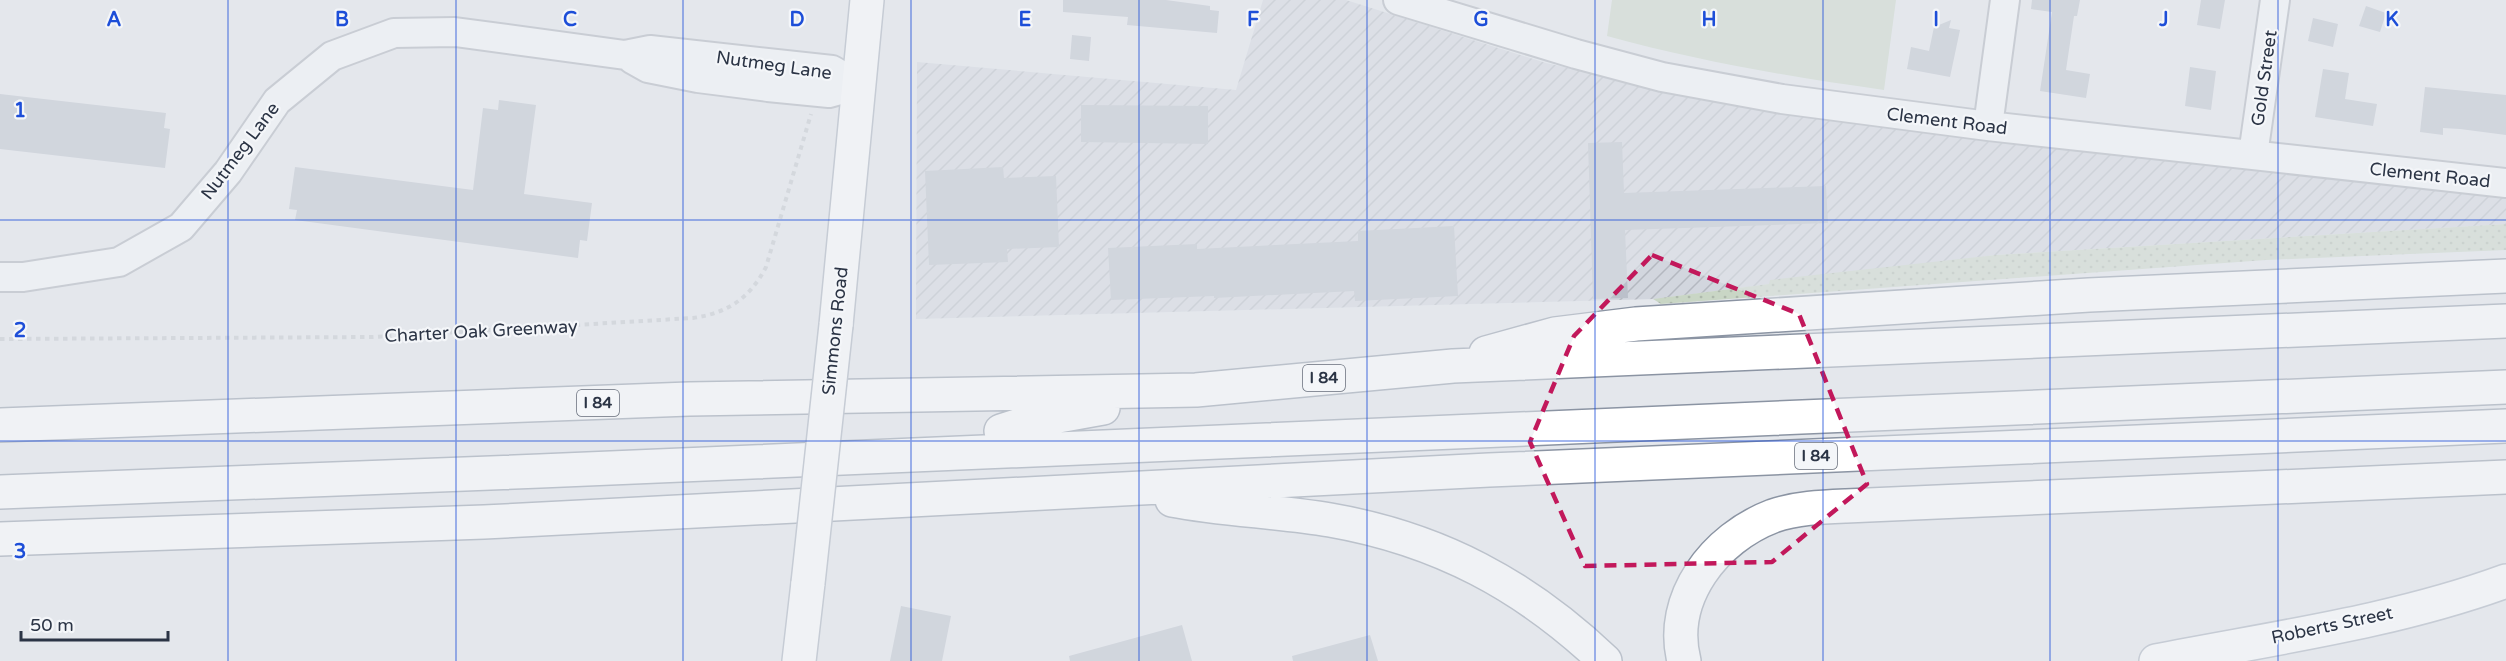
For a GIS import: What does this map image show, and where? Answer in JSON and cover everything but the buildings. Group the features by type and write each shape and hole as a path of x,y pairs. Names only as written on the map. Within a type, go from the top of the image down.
{"main road":[{"name":"Simmons Road","path":"799,661 836,326 867,0"},
{"path":"1453,366 1525,341 1579,330 1619,326 2089,295 2506,276"},
{"name":"I 84","path":"0,425 689,399 1196,390 1453,366 2506,321"},
{"path":"0,470 452,454 2506,366"},
{"path":"0,492 2506,387"},
{"path":"1001,430 1036,420 1196,390"},
{"name":"I 84","path":"0,539 484,522 1479,470 2506,426"},
{"path":"1684,661 1680,635 1682,612 1699,575 1720,551 1747,529 1773,516 1798,510 1838,506 2506,477"},
{"path":"1126,489 1205,506 1336,522 1398,536 1432,548 1471,564 1517,590 1562,623 1605,661"},
{"name":"Roberts Street","path":"2156,661 2387,615 2450,599 2506,581"}],"street":[{"name":"Clement Road","path":"1398,0 1576,54 1662,77 1782,99 1988,126 2506,183"},
{"path":"1988,126 2005,0"},
{"name":"Gold Street","path":"2253,155 2275,0"},
{"name":"Nutmeg Lane","path":"0,277 23,276 119,262 181,227 228,172 277,101 332,56 394,33 455,32 625,55 650,50 668,62 832,69 858,85"}],"path":[{"name":"Charter Oak Greenway","path":"0,339 373,337 713,315 731,307 746,296 766,267 804,131 813,110"}],"highlighted area":[{"path":"1652,255 1799,314 1867,484 1772,562 1585,566 1530,442 1574,336"}],"shaded area":[{"path":"1263,0 1346,0 1546,63 1729,104 2506,195 2506,224 1996,255 1655,299 916,319 917,62 1236,90"}],"green space":[{"path":"1612,0 1896,0 1884,90 1744,68 1607,36"},
{"path":"2506,224 2506,250 2266,260 1661,304 1653,299 1769,284 1770,280 1996,255"}]}
